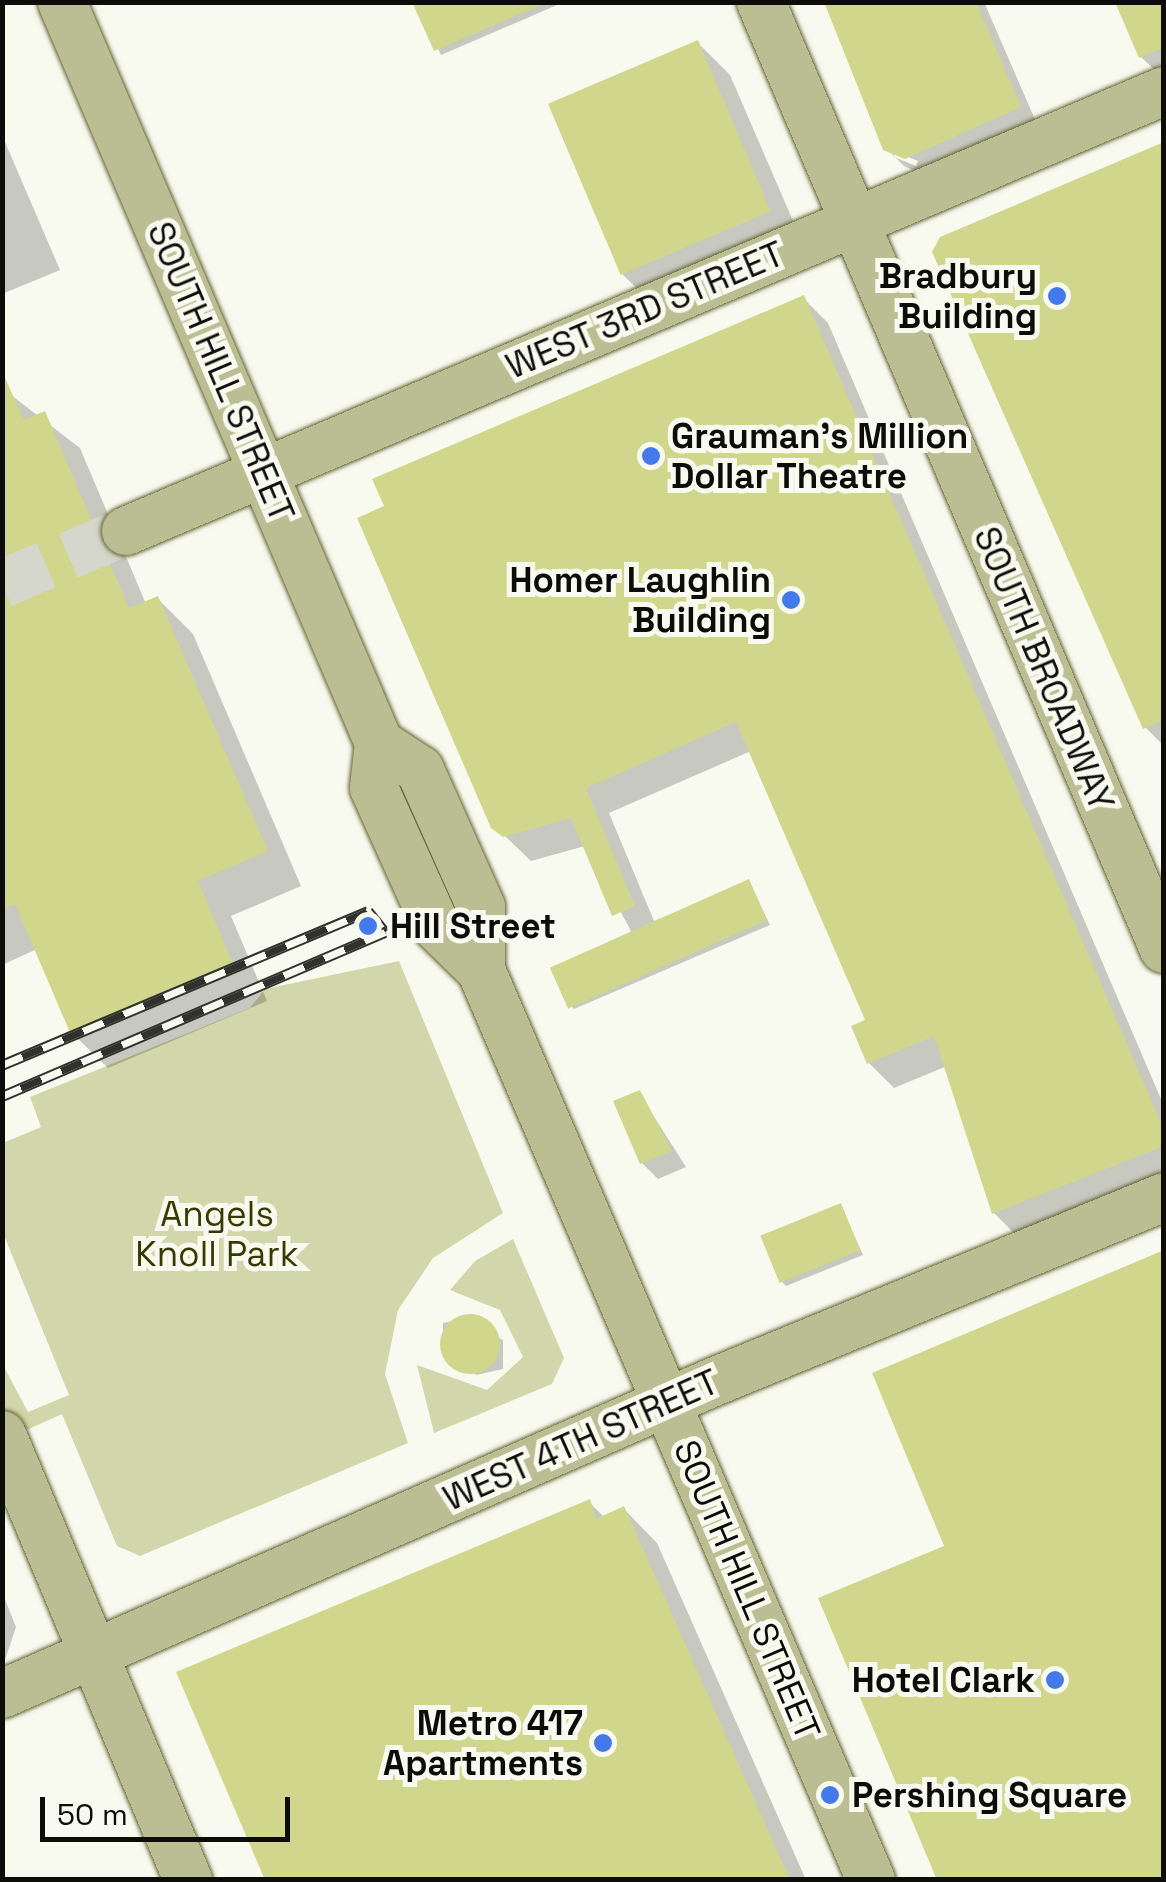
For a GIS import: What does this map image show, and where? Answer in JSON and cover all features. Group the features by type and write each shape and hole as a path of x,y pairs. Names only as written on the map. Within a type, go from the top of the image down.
{"main road":[{"name":"SOUTH HILL STREET","path":"62,2 379,743 374,788 428,909 481,970 871,1880"},
{"name":"SOUTH BROADWAY","path":"761,2 850,224 1164,949"},
{"name":"WEST 3RD STREET","path":"126,531 1164,91"},
{"name":"WEST 4TH STREET","path":"2,1694 667,1405 1164,1197"},
{"path":"2,1435 188,1880"}],"green space":[{"name":"Angels Knoll Park","path":"399,961 503,1213 433,1258 398,1310 385,1374 408,1443 140,1556 117,1546 62,1414 29,1429 3,1424 2,1363 28,1412 69,1395 3,1233 3,1143 41,1127 30,1097 250,1008 265,989"},
{"path":"513,1239 564,1358 552,1384 434,1433 417,1365 487,1390 523,1357 500,1310 450,1290 475,1261"}],"building":[{"path":"412,2 548,2 434,51"},
{"path":"824,2 976,2 1021,107 905,159 883,150"},
{"path":"1115,2 1164,2 1164,48 1139,58"},
{"path":"698,40 771,211 621,275 548,104"},
{"path":"1164,142 1164,720 1143,729 932,252 940,237"},
{"path":"804,295 1164,1130 1164,1146 992,1214 934,1036 867,1064 851,1026 865,1020 736,722 586,788 635,906 612,916 571,818 503,837 491,828 357,518 384,506 372,479"},
{"path":"2,371 24,420 45,411 129,608 158,596 268,851 198,881 234,966 71,1035 15,904 2,909"},
{"path":"749,879 767,920 568,1009 550,968"},
{"path":"640,1090 672,1151 640,1164 613,1101"},
{"path":"841,1203 860,1250 779,1283 760,1236"},
{"path":"1164,1250 1164,1880 937,1880 818,1598 944,1546 872,1373"},
{"path":"470,1314 492,1322 500,1344 492,1366 470,1374 448,1366 440,1344 448,1322"},
{"path":"590,1499 596,1519 624,1506 790,1880 265,1880 176,1672"}],"tunnel":[{"path":"2,584 126,531"}],"railway":[{"path":"2,1065 368,911 385,932 2,1096"}],"place":[{"name":"Bradbury Building","path":"1057,296"},
{"name":"Grauman's Million Dollar Theatre","path":"651,456"},
{"name":"Homer Laughlin Building","path":"791,600"},
{"name":"Hill Street","path":"368,926"},
{"name":"Hotel Clark","path":"1055,1680"},
{"name":"Metro 417 Apartments","path":"603,1743"},
{"name":"Pershing Square","path":"830,1795"}]}
